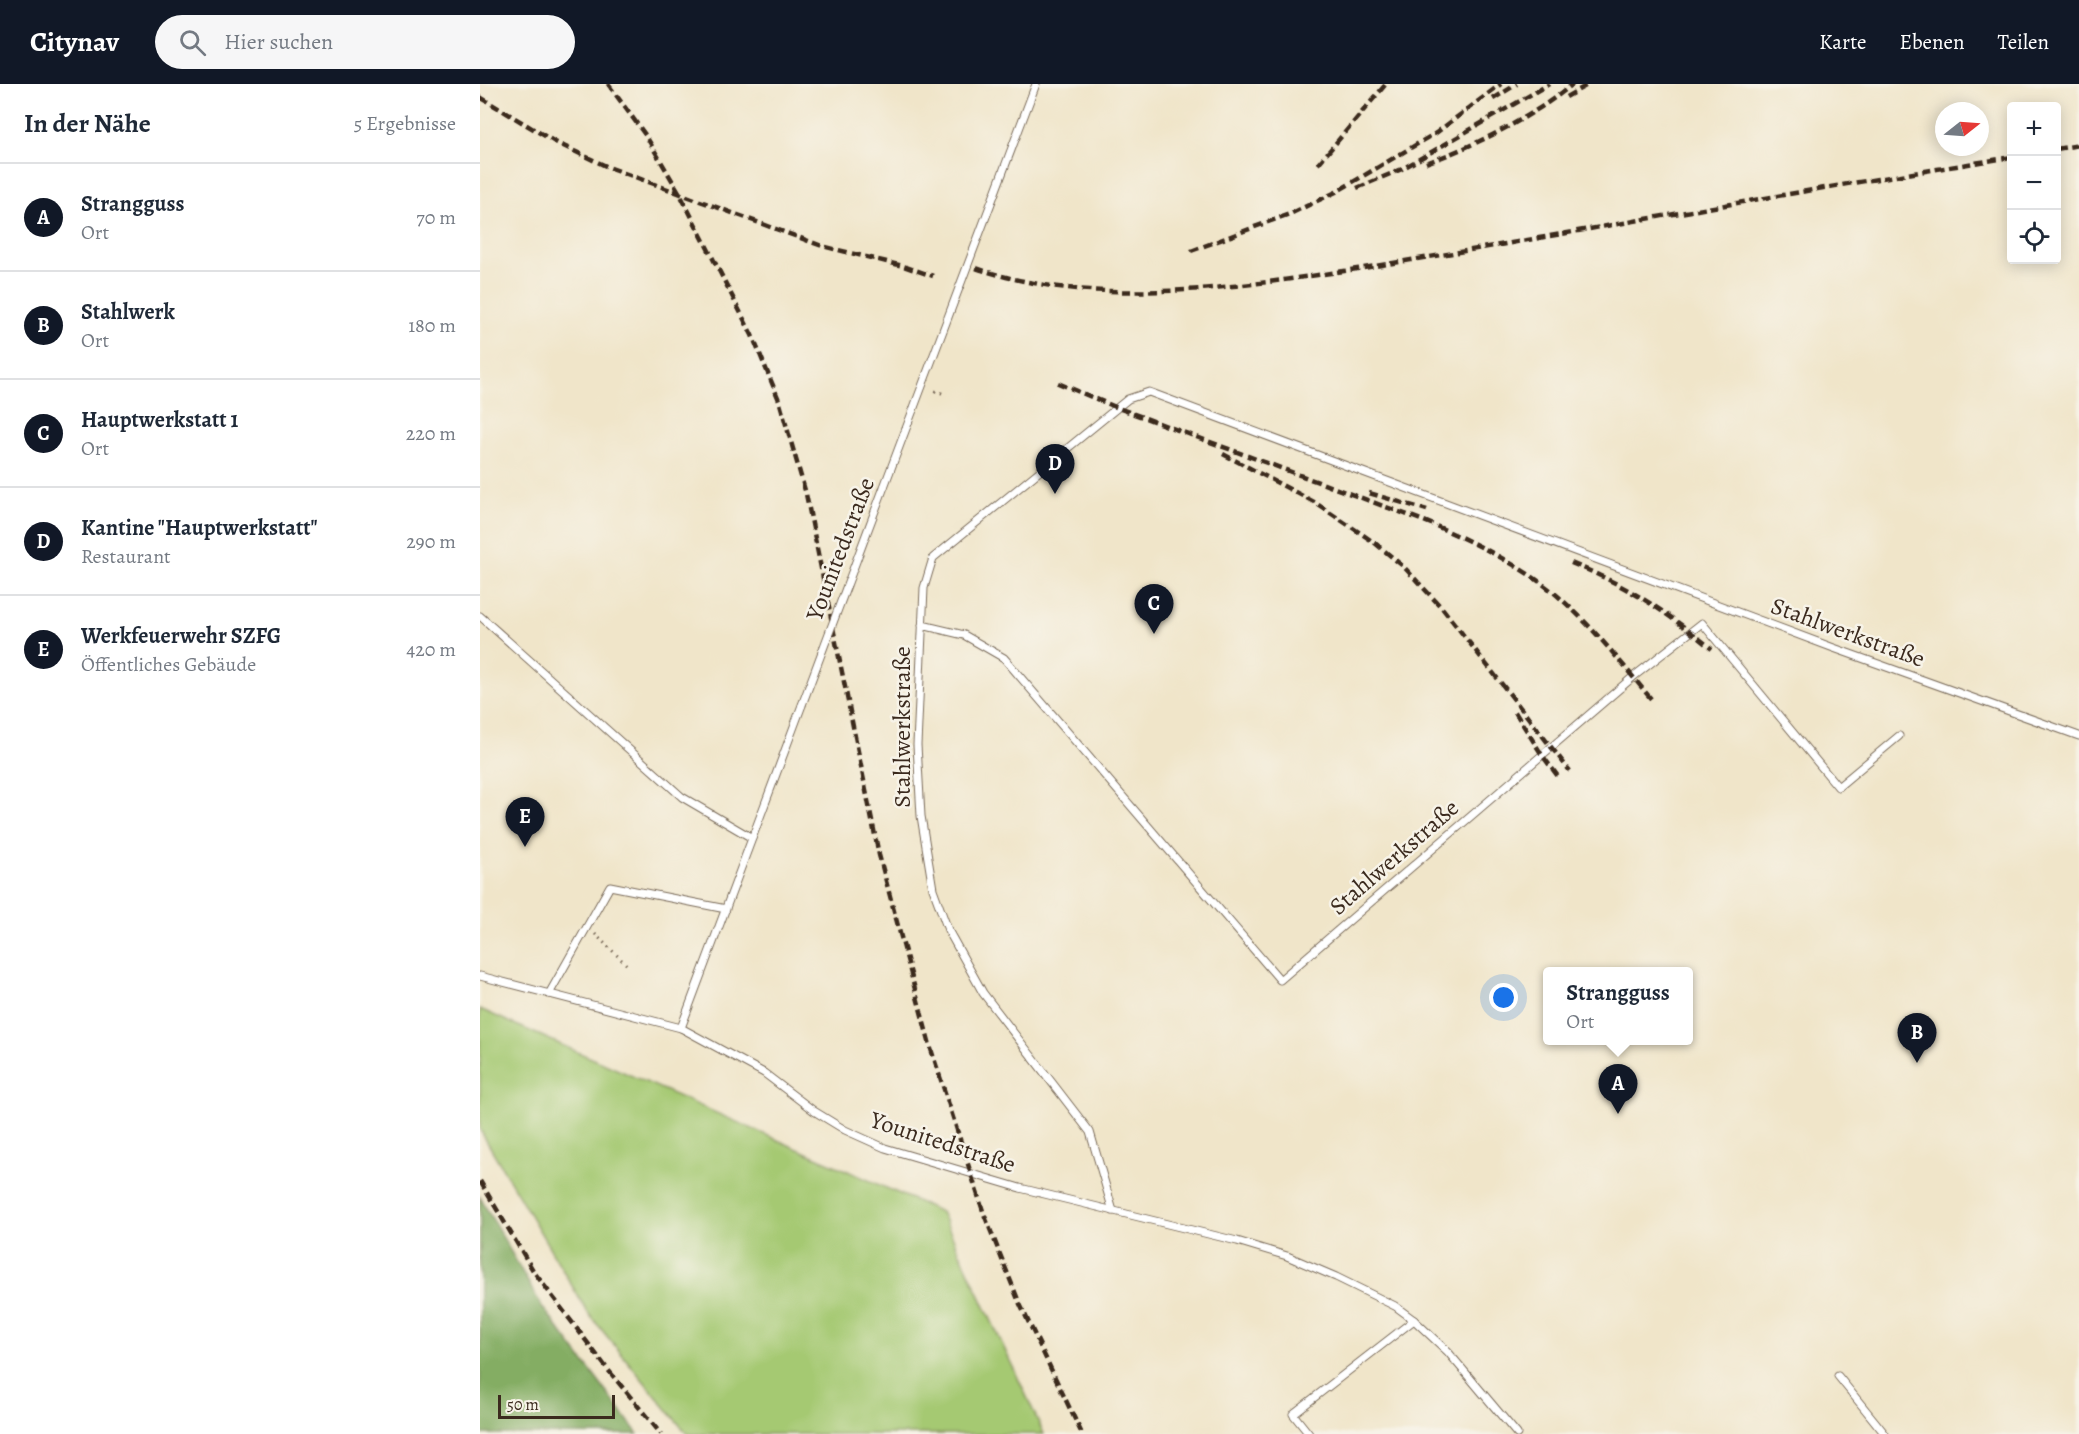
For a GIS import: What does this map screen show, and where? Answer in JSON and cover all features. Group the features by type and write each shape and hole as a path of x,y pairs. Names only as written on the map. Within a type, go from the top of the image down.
{"lane":[{"name":"Younitedstraße","path":"681,1028 1036,84"},
{"name":"Stahlwerkstraße","path":"1113,1211 1090,1132 983,993 948,930 933,889 921,816 917,745 924,588 933,558 1128,399 1149,392 1831,647 2079,736"},
{"path":"480,616 682,797 752,838"},
{"name":"Stahlwerkstraße","path":"922,625 963,635 1004,658 1280,980 1633,678 1702,623 1838,788 1899,736"},
{"path":"549,994 610,886 726,909"},
{"name":"Younitedstraße","path":"480,976 681,1028 764,1073 813,1111 845,1130 885,1148 992,1180 1113,1211"},
{"path":"1113,1211 1237,1241 1287,1256 1395,1306 1414,1320 1448,1352 1517,1434"},
{"path":"1309,1434 1293,1414 1414,1320"},
{"path":"1838,1376 1886,1434"}],"path":[{"path":"935,391 945,394"},
{"path":"587,926 627,965"}],"green space":[{"path":"480,1009 941,1212 1044,1434 687,1434 588,1313 480,1130"},
{"path":"480,1197 541,1305 638,1434 480,1434"}],"railway":[{"path":"608,84 646,136 679,192 752,335 779,400 806,494 879,855 931,1049 984,1214 1019,1302 1082,1434"},
{"path":"1318,164 1386,84"},
{"path":"1191,251 1292,213 1336,192 1436,133 1501,84"},
{"path":"1493,99 1517,84"},
{"path":"1357,188 1402,169 1549,84"},
{"path":"1426,163 1503,130 1573,84"},
{"path":"1566,97 1589,84"},
{"path":"480,97 555,142 608,167 822,246 903,266 933,276"},
{"path":"2061,148 2079,145"},
{"path":"976,268 1022,281 1069,288 1117,291 1165,291 1263,283 2007,158"},
{"path":"1058,383 1118,408 1424,521 1495,555 1530,575 1573,610 1652,700"},
{"path":"1223,454 1314,502 1375,543 1404,567 1443,609 1570,771"},
{"path":"1369,493 1427,510"},
{"path":"1571,563 1645,600 1712,649"},
{"path":"1515,712 1560,779"},
{"path":"480,1181 534,1272 609,1371 661,1434"}],"place":[{"name":"Kantine \"Hauptwerkstatt\"","path":"1055,494"},
{"name":"Hauptwerkstatt 1","path":"1154,634"},
{"name":"Werkfeuerwehr SZFG","path":"525,847"},
{"name":"Stahlwerk","path":"1917,1063"},
{"name":"Strangguss","path":"1618,1114"}]}
